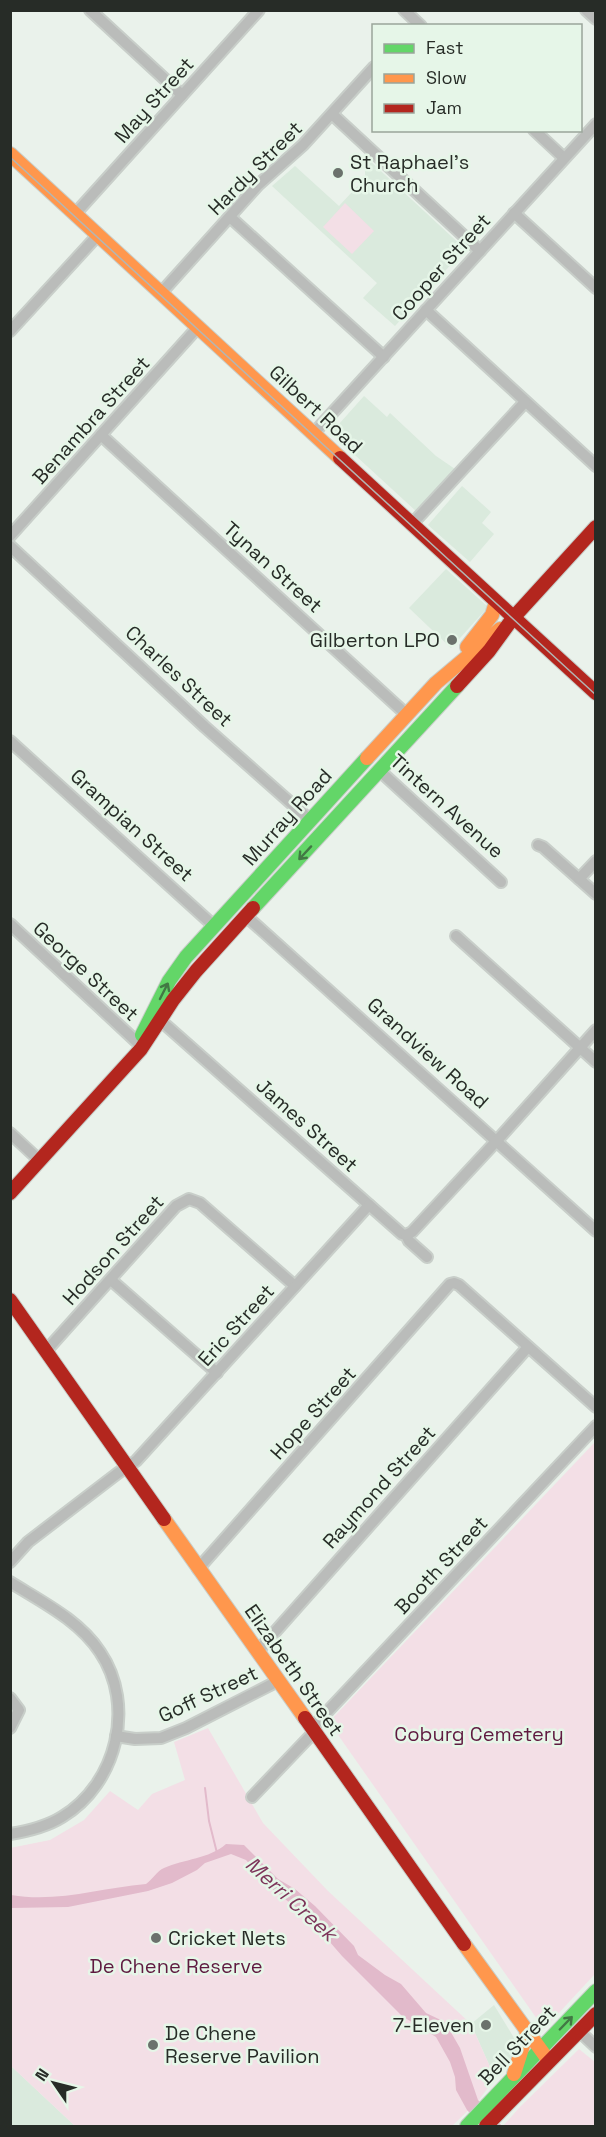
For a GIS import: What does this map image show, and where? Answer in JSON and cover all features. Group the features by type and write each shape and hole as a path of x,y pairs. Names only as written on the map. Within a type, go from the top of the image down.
{"main road":[{"name":"Gilbert Road","path":"10,154 412,524 496,602 512,620 596,693"},
{"name":"Murray Road","path":"10,1193 124,1065 141,1049 184,985 489,651 512,620 596,527"},
{"path":"436,683 486,623 493,613 496,602"},
{"name":"Murray Road","path":"124,1065 138,1043 176,969 436,683 512,620"},
{"name":"Tynan Street","path":"406,715 419,727"},
{"name":"Tintern Avenue","path":"367,759 380,771"},
{"name":"Charles Street","path":"310,820 323,833"},
{"name":"Grandview Road","path":"234,904 246,916"},
{"name":"Grampian Street","path":"214,926 226,938"},
{"name":"Elizabeth Street","path":"10,1300 198,1569 527,2033 545,2055"},
{"name":"Bell Street","path":"467,2127 494,2108 545,2055 596,1991"},
{"name":"Bell Street","path":"486,2127 494,2108 512,2078 579,2031 596,2014"},
{"path":"512,2078 527,2033"}],"street":[{"path":"90,10 182,95"},
{"name":"May Street","path":"75,214 259,10"},
{"path":"404,10 416,24"},
{"path":"586,10 596,19"},
{"name":"Hardy Street","path":"161,293 258,185 275,168 291,158 372,69"},
{"path":"332,114 480,251"},
{"name":"Cooper Street","path":"313,434 596,124"},
{"path":"536,132 564,158"},
{"path":"514,213 596,288"},
{"path":"230,217 384,357"},
{"path":"10,331 98,235"},
{"path":"426,310 596,466"},
{"name":"Benambra Street","path":"10,536 198,327"},
{"path":"412,524 525,402"},
{"name":"Tynan Street","path":"101,435 406,715"},
{"name":"Charles Street","path":"10,546 205,727 310,820"},
{"name":"Grampian Street","path":"10,741 214,926"},
{"name":"Tintern Avenue","path":"380,771 501,882"},
{"path":"538,845 596,894"},
{"path":"579,879 596,861"},
{"name":"Grandview Road","path":"246,916 596,1231"},
{"name":"George Street","path":"10,924 138,1043"},
{"path":"456,936 596,1062"},
{"name":"James Street","path":"160,1020 402,1234 406,1235 427,1257"},
{"path":"406,1235 412,1233 596,1030"},
{"path":"10,1133 39,1160"},
{"name":"Hodson Street","path":"45,1350 176,1206 189,1199 200,1203 295,1286"},
{"name":"Eric Street","path":"10,1562 28,1542 136,1461 369,1205"},
{"path":"111,1280 217,1373"},
{"name":"Hope Street","path":"198,1569 450,1284 459,1285 528,1347"},
{"path":"528,1347 596,1407"},
{"name":"Raymond Street","path":"258,1651 528,1347"},
{"name":"Booth Street","path":"252,1797 596,1426"},
{"path":"10,1582 82,1629 101,1652 114,1679 120,1715 116,1736 100,1779 79,1805 47,1825 30,1831 10,1834"},
{"name":"Goff Street","path":"116,1736 160,1737 186,1728 278,1681"},
{"path":"10,1698 19,1710 10,1728"},
{"path":"579,2031 596,2047"}],"shaded area":[{"path":"370,161 465,249 395,326 363,298 377,283 272,186 295,166 339,206 365,178 365,166"},
{"path":"364,396 387,417 390,413 436,456 455,469 417,512 331,433"},
{"path":"462,486 491,512 482,523 494,534 470,562 428,525"},
{"path":"446,569 488,607 451,648 409,608"},
{"name":"7-Eleven","path":"494,2005 516,2041 509,2062 495,2078 471,2024"},
{"path":"11,2066 75,2126 11,2126"}],"green space":[{"path":"345,203 374,231 352,254 323,227"},
{"name":"Coburg Cemetery","path":"595,1442 595,1974 544,2029 329,1722"},
{"name":"De Chene Reserve","path":"208,1728 263,1823 328,1891 471,2024 495,2078 479,2100 452,2126 75,2126 11,2066 10,1848 50,1840 84,1820 110,1791 138,1810 152,1794 185,1780 174,1742"},
{"path":"579,2049 595,2062 595,2126 503,2126 519,2108"}],"water":[{"name":"Merri Creek","path":"226,1844 244,1845 278,1879 295,1889 315,1906 354,1946 358,1955 401,1984 426,2013 445,2022 460,2048 478,2100 502,2126 482,2126 467,2110 456,2090 450,2062 436,2037 402,2016 342,1956 309,1918 271,1888 246,1860 231,1854 205,1863 197,1870 172,1883 148,1891 68,1907 11,1908 11,1895 62,1896 146,1884 164,1868 212,1853"}],"waterway":[{"path":"205,1788 209,1821 217,1853"}],"tram line":[{"path":"10,157 596,695"}],"traffic: fast":[{"path":"253,908 457,686"},
{"path":"142,1035 169,981 186,957 367,758"},
{"path":"467,2126 596,1991"}],"traffic: slow":[{"path":"10,154 340,458"},
{"path":"467,647 492,615 496,602"},
{"path":"367,758 436,683 500,629"},
{"path":"164,1519 305,1718"},
{"path":"464,1944 546,2057"},
{"path":"514,2074 527,2033"}],"traffic: jam":[{"path":"340,458 596,693"},
{"path":"457,686 489,651 513,618 596,527"},
{"path":"10,1193 141,1049 173,1000 196,971 253,908"},
{"path":"10,1300 164,1519"},
{"path":"305,1718 464,1944"},
{"path":"486,2126 596,2014"}],"place":[{"name":"St Raphael's Church","path":"338,173"},
{"name":"Gilberton LPO","path":"452,640"},
{"name":"Cricket Nets","path":"156,1938"},
{"name":"7-Eleven","path":"486,2025"},
{"name":"De Chene Reserve Pavilion","path":"153,2045"}]}
